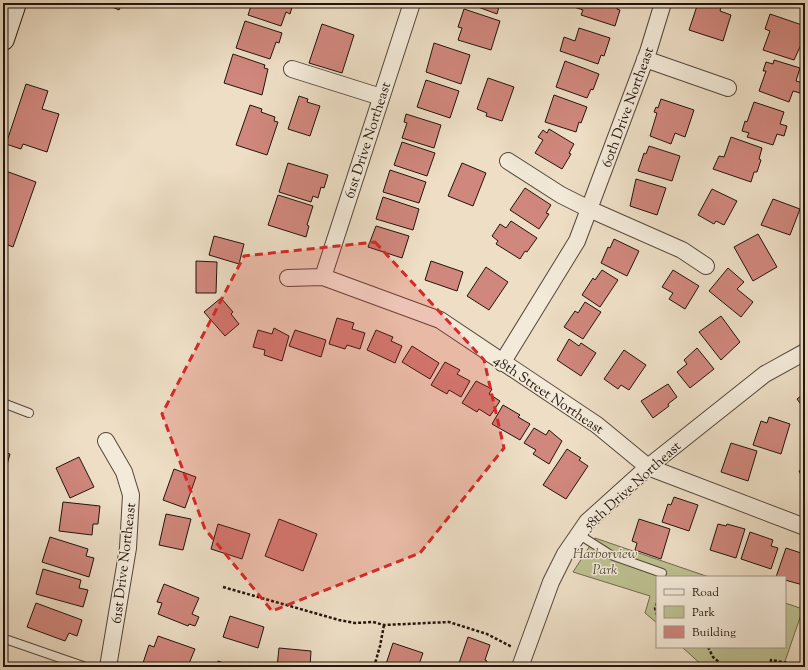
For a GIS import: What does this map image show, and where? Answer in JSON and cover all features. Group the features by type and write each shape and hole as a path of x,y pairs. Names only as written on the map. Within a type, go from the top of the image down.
{"street":[{"path":"3,39 15,3"},
{"name":"61st Drive Northeast","path":"322,277 412,3"},
{"name":"60th Drive Northeast","path":"502,362 576,241 645,59 663,3"},
{"path":"645,59 728,88"},
{"path":"292,69 381,98"},
{"path":"508,161 561,195 589,210 682,250 706,266"},
{"name":"48th Street Northeast","path":"288,278 322,277 440,320 597,425 648,466 805,527"},
{"name":"58th Drive Northeast","path":"520,667 551,582 578,534 587,522 648,466 765,374 805,352"},
{"name":"61st Drive Northeast","path":"106,441 124,472 131,495 128,548 108,667"}],"lane":[{"path":"3,403 29,413"},
{"path":"578,534 611,555 662,573"},
{"path":"8,640 86,667"}],"path":[{"path":"223,587 339,620 355,623 373,622 384,624 449,622 487,634 502,644 526,652"},
{"path":"374,667 384,624"},
{"path":"708,648 713,657 725,667"},
{"path":"770,667 771,660 805,666"}],"highlighted area":[{"path":"375,242 484,360 504,448 420,553 272,611 205,529 162,414 244,256"}],"green space":[{"name":"Harborview Park","path":"595,538 706,576 656,576 656,622 645,613 650,596 573,572"},
{"path":"786,603 803,609 783,667 704,667 683,648 786,648"}],"building":[{"path":"103,3 122,3 119,10"},
{"path":"252,3 293,4 290,14 286,12 281,26 248,15"},
{"path":"467,3 500,3 497,14"},
{"path":"575,3 619,3 617,9 620,10 615,26 581,15 583,10 574,7"},
{"path":"698,3 722,3 720,11 731,15 723,41 689,30"},
{"path":"464,9 500,21 491,50 458,40 462,28 458,27"},
{"path":"770,14 805,26 802,38 804,38 794,60 763,50 770,31 765,29"},
{"path":"245,21 282,33 279,43 276,42 270,59 236,48"},
{"path":"322,24 354,35 342,73 309,63"},
{"path":"579,28 610,38 604,56 601,55 598,64 560,51 564,37 575,41"},
{"path":"434,43 470,55 461,84 426,72"},
{"path":"233,54 265,65 264,68 268,69 262,95 224,83"},
{"path":"774,60 800,68 796,81 803,83 800,93 793,91 789,102 759,91 766,71 763,71 766,62 773,64"},
{"path":"565,61 599,74 593,90 591,89 587,98 556,87"},
{"path":"488,78 514,87 502,121 486,116 487,113 477,109"},
{"path":"426,80 459,91 450,118 417,107"},
{"path":"26,84 48,91 42,109 59,114 47,152 23,144 21,149 6,144"},
{"path":"554,95 587,107 581,123 579,122 576,132 545,122"},
{"path":"299,96 308,99 307,102 320,106 310,136 288,129"},
{"path":"661,99 694,110 685,137 675,133 671,144 650,136 657,113 654,112 656,107 658,108"},
{"path":"754,102 784,112 780,124 787,126 784,136 777,134 773,145 747,137 749,133 742,131"},
{"path":"250,105 262,109 261,112 275,117 274,121 278,122 267,155 236,145"},
{"path":"406,114 441,125 434,148 402,138 407,123 404,122"},
{"path":"549,129 574,144 569,153 571,154 562,169 535,153 543,140 538,137 543,130 547,133"},
{"path":"731,137 762,148 759,159 761,160 757,172 754,172 751,182 713,169 719,156 724,157"},
{"path":"402,142 435,153 427,176 394,165"},
{"path":"649,146 680,156 672,181 638,171 644,153 646,154"},
{"path":"288,163 328,175 324,188 321,187 318,198 313,196 311,202 279,192"},
{"path":"462,163 486,173 473,206 448,196"},
{"path":"3,170 36,182 13,247 3,243 3,201 5,194 3,194"},
{"path":"390,170 426,182 419,203 383,192"},
{"path":"636,179 666,188 657,215 630,206"},
{"path":"525,188 551,205 546,213 549,214 539,229 510,210"},
{"path":"712,189 737,201 724,225 716,221 714,224 698,215"},
{"path":"278,195 313,206 307,225 309,226 306,237 268,225"},
{"path":"383,197 419,209 413,230 376,219"},
{"path":"773,199 800,209 790,235 761,225"},
{"path":"511,221 537,238 520,259 496,244 498,241 492,236 500,224 506,228"},
{"path":"376,226 409,236 402,258 368,247"},
{"path":"758,234 777,267 753,281 734,247"},
{"path":"214,236 244,244 239,264 209,255"},
{"path":"614,239 639,251 627,276 601,263 608,247 610,248"},
{"path":"196,261 217,262 216,293 196,293"},
{"path":"431,261 463,272 457,291 425,280"},
{"path":"486,267 508,282 489,310 467,296"},
{"path":"728,268 744,282 737,289 753,302 741,317 709,291"},
{"path":"602,270 618,280 600,307 582,295 593,278 595,280"},
{"path":"673,270 699,286 685,309 669,299 673,293 662,287"},
{"path":"221,298 233,312 231,314 239,324 225,336 204,312"},
{"path":"585,302 601,312 583,339 564,327 575,311 578,313"},
{"path":"721,316 740,342 721,360 699,332"},
{"path":"337,318 354,323 352,329 365,333 360,349 347,345 345,349 329,344"},
{"path":"274,328 289,336 282,361 264,355 265,350 253,347 258,330 272,334"},
{"path":"295,330 326,340 321,357 289,346"},
{"path":"376,330 393,337 391,341 402,346 395,363 367,350"},
{"path":"569,339 579,346 581,343 596,353 581,376 557,360"},
{"path":"412,346 439,363 430,379 402,362"},
{"path":"697,348 714,369 690,388 677,372 687,364 684,360"},
{"path":"624,350 646,365 629,390 621,385 618,389 604,379"},
{"path":"445,362 460,370 457,374 470,381 461,397 449,390 447,394 431,385"},
{"path":"476,381 492,389 489,394 500,401 490,416 479,409 477,412 462,403"},
{"path":"668,384 677,397 668,404 669,406 653,418 641,401"},
{"path":"805,393 805,410 797,399"},
{"path":"503,405 520,415 518,417 530,424 520,440 492,424"},
{"path":"769,417 790,424 781,454 753,445 761,421 767,423"},
{"path":"534,428 546,435 549,430 562,441 549,464 533,454 536,450 524,443"},
{"path":"731,443 757,451 748,481 721,472"},
{"path":"567,449 581,458 579,460 588,466 566,499 543,485"},
{"path":"3,452 10,454 5,472 3,471"},
{"path":"79,457 94,487 70,498 56,468"},
{"path":"805,468 805,483 799,471"},
{"path":"174,469 196,477 185,508 163,500"},
{"path":"674,497 698,505 689,531 662,522 668,504 671,505"},
{"path":"63,502 100,506 98,524 93,524 92,535 59,531"},
{"path":"166,514 191,519 183,550 159,545"},
{"path":"279,519 317,534 303,571 265,556"},
{"path":"639,519 670,529 661,559 635,550 637,543 632,541"},
{"path":"218,524 250,534 242,559 211,549"},
{"path":"718,524 726,526 727,524 745,529 736,558 710,550"},
{"path":"750,532 773,540 771,546 778,548 771,569 741,559"},
{"path":"50,537 88,549 86,556 94,558 89,577 42,562"},
{"path":"786,548 804,554 805,578 803,585 786,580 786,576 776,576"},
{"path":"43,569 81,580 79,588 88,590 83,607 36,594"},
{"path":"164,584 199,598 192,614 199,617 195,626 189,624 188,626 158,614 162,603 157,602"},
{"path":"36,603 82,620 77,636 69,633 65,641 27,627"},
{"path":"230,616 264,627 258,648 223,637"},
{"path":"158,636 195,649 188,666 181,664 180,667 154,667 143,663 149,645 154,647"},
{"path":"468,637 490,645 485,660 487,661 485,667 458,666"},
{"path":"393,643 423,653 418,667 385,667"},
{"path":"279,648 311,651 310,667 277,667"},
{"path":"218,661 235,667 216,667"}]}
